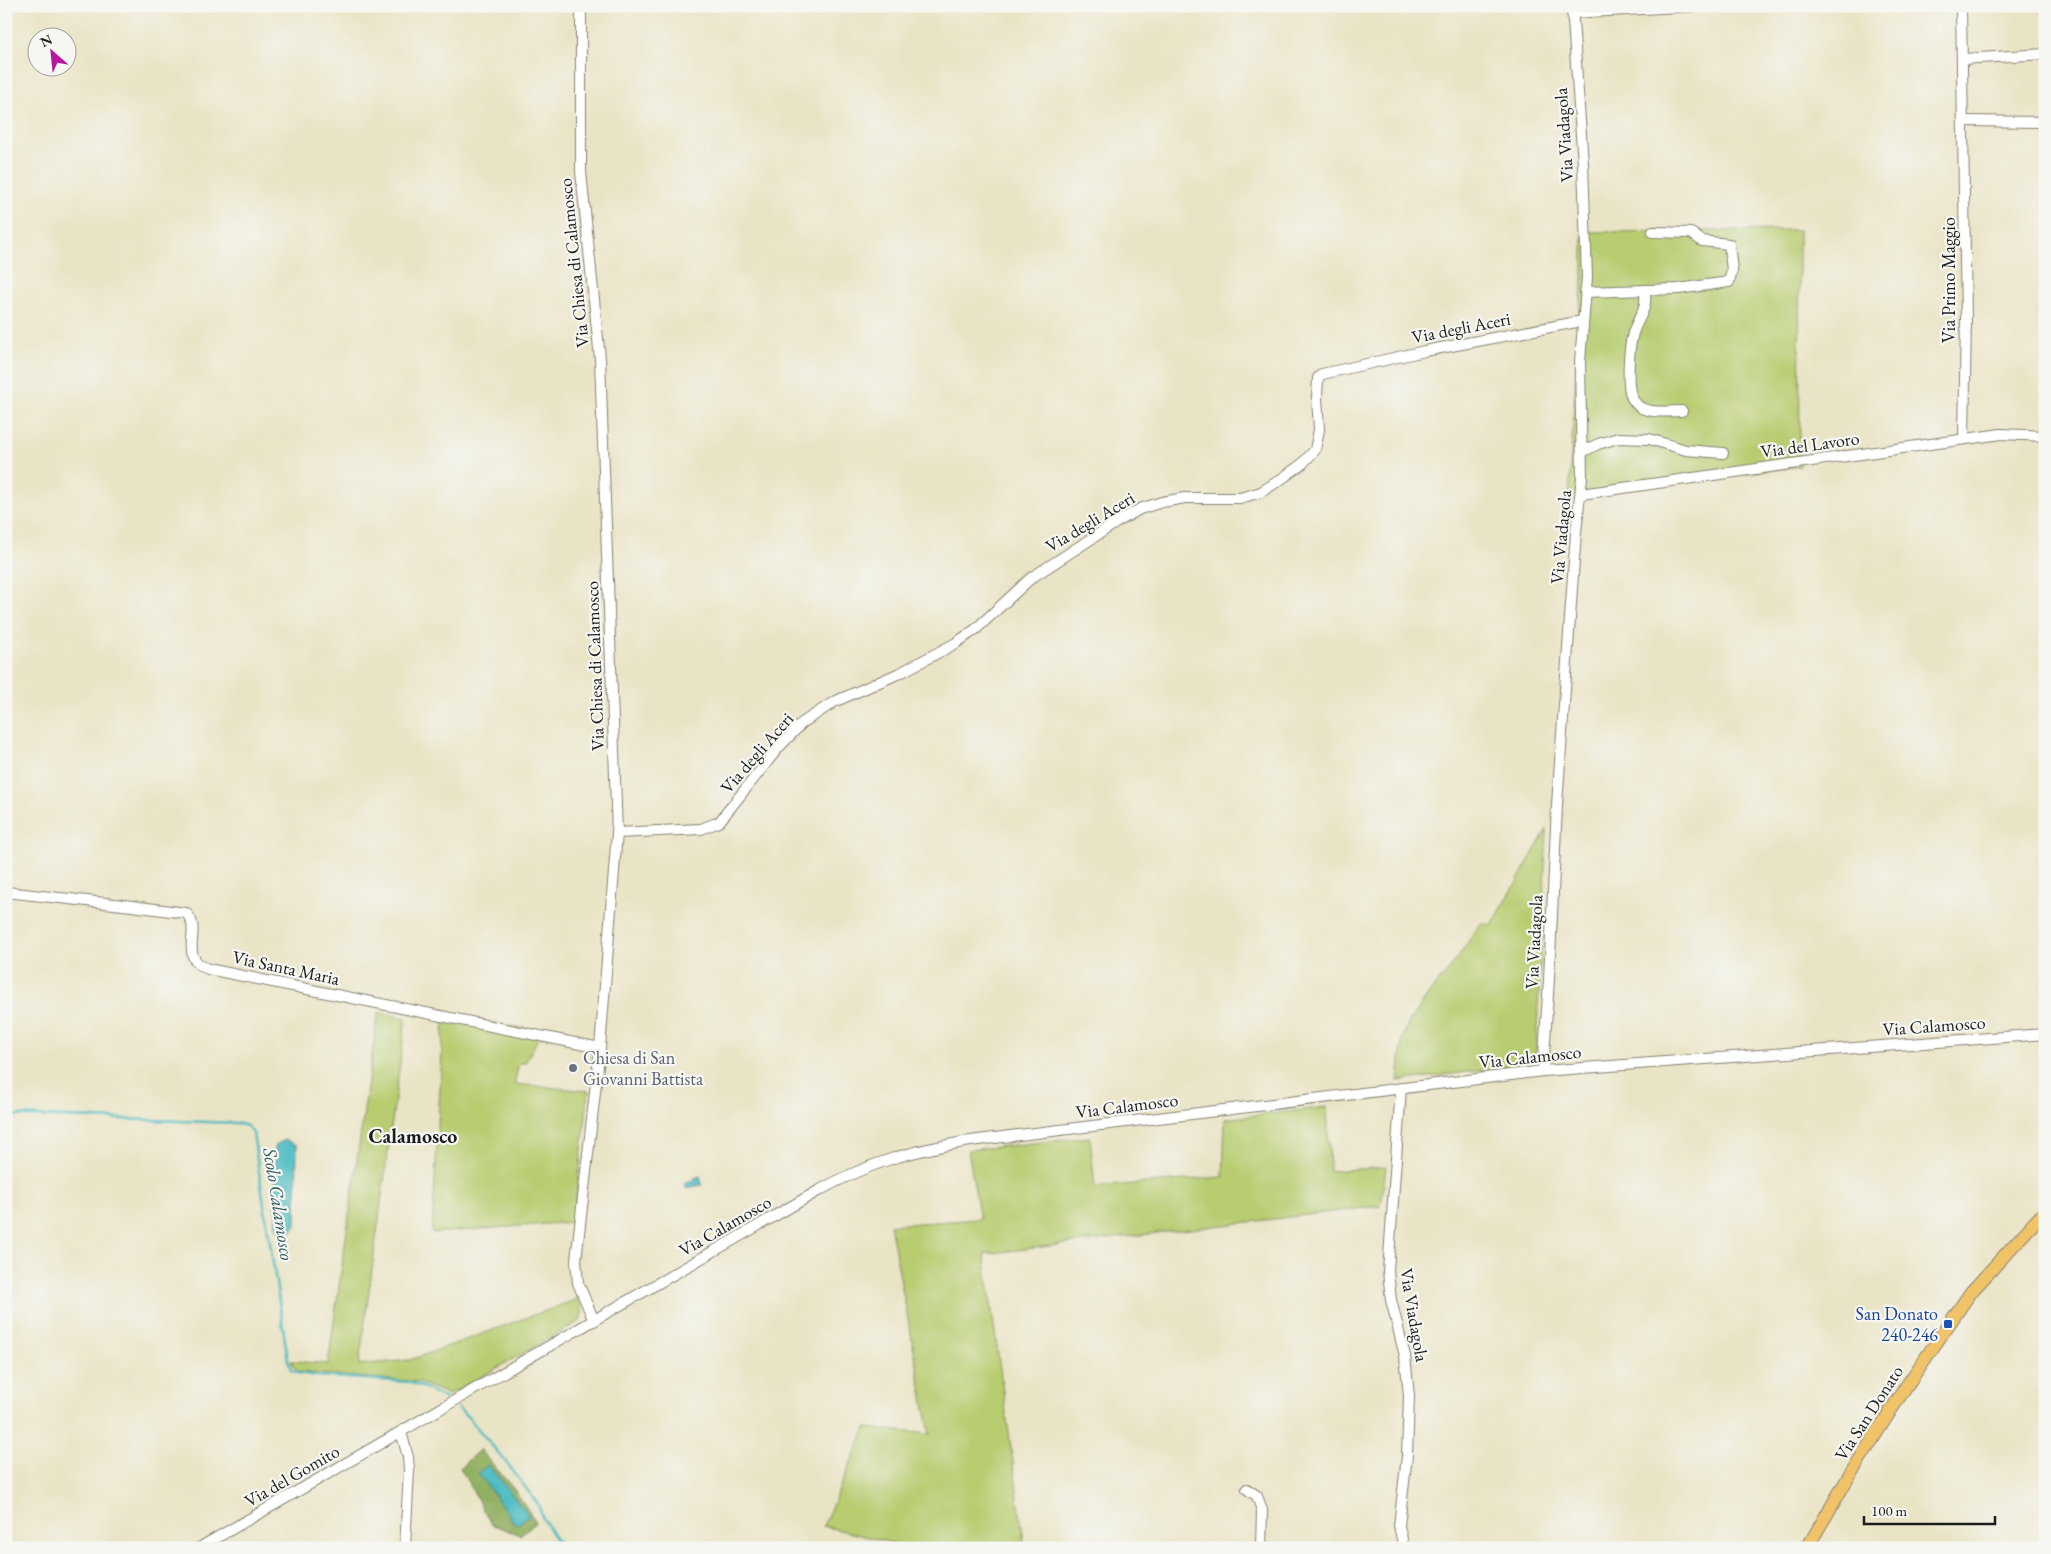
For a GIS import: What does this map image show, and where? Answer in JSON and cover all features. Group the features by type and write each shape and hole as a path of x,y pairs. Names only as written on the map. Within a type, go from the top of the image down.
{"main road":[{"name":"Via San Donato","path":"1807,1548 1848,1478 1905,1388 1971,1292 2045,1212"}],"street":[{"name":"Via Chiesa di Calamosco","path":"580,6 581,172 600,359 617,833 600,1048 576,1260 578,1283 594,1321"},
{"path":"1572,10 1696,6"},
{"name":"Via Primo Maggio","path":"1961,6 1966,325 1964,439"},
{"name":"Via Viadagola","path":"1543,1071 1549,979 1556,805 1576,532 1581,494 1580,361 1587,277 1583,164 1572,10"},
{"path":"1963,59 2045,54"},
{"path":"1964,121 2045,122"},
{"path":"1585,292 1678,289 1729,282 1732,270 1731,249 1727,243 1702,241 1691,234 1653,232"},
{"path":"1645,290 1646,307 1633,334 1629,383 1632,399 1647,410 1682,411"},
{"name":"Via degli Aceri","path":"617,833 701,829 719,822 779,747 802,723 834,702 902,672 956,644 976,629 1031,578 1117,522 1140,510 1162,502 1185,498 1240,498 1261,492 1280,480 1302,464 1315,450 1319,430 1316,397 1318,378 1322,374 1425,351 1582,321"},
{"name":"Via del Lavoro","path":"1581,494 2001,434 2045,436"},
{"path":"1582,452 1598,444 1618,438 1649,439 1686,450 1723,453"},
{"name":"Via Santa Maria","path":"6,892 142,907 186,914 191,918 193,925 191,947 193,958 198,965 208,969 600,1048"},
{"name":"Via Calamosco","path":"401,1432 838,1180 900,1155 970,1142 1543,1071 2045,1034"},
{"name":"Via Viadagola","path":"1401,1088 1388,1271 1391,1300 1406,1356 1409,1396 1407,1456 1399,1526 1404,1548"},
{"path":"401,1432 408,1457 409,1470 405,1548"},
{"name":"Via del Gomito","path":"199,1548 401,1432"},
{"path":"1247,1489 1257,1496 1262,1510 1261,1548"}],"green space":[{"path":"1799,230 1800,466 1569,496 1583,278 1583,232"},
{"path":"1547,829 1536,1050 1529,1064 1398,1081 1402,1040 1408,1024 1430,992 1452,966 1481,923 1492,925"},
{"path":"378,1012 406,1018 359,1365 410,1360 578,1299 583,1310 580,1321 449,1395 418,1382 299,1372 294,1368 291,1361 328,1364"},
{"path":"444,1015 542,1031 525,1063 519,1063 514,1084 589,1091 573,1222 432,1233"},
{"path":"1327,1107 1330,1171 1386,1167 1381,1206 984,1254 1025,1548 913,1548 823,1526 866,1428 930,1434 890,1225 980,1219 968,1150 1090,1137 1095,1187 1223,1177 1225,1119"},
{"path":"480,1449 516,1492 536,1522 520,1535 491,1524 460,1468"}],"water":[{"path":"285,1140 297,1145 296,1225 292,1232 279,1232 276,1225 275,1145"},
{"path":"700,1176 702,1185 686,1188 685,1182 695,1180 694,1178"},
{"path":"488,1465 529,1516 516,1525 478,1473"}],"waterway":[{"name":"Scolo Calamosco","path":"6,1115 237,1123 247,1126 253,1133 291,1370 297,1373 318,1376 408,1382 423,1387 446,1399"},
{"name":"Scolo Calamosco","path":"458,1408 506,1462 538,1504 543,1519 556,1540 566,1548"}],"place":[{"name":"Chiesa di San Giovanni Battista","path":"573,1068"},
{"name":"San Donato 240-246","path":"1948,1324"}],"district":[{"name":"Calamosco","path":"413,1136"}]}
